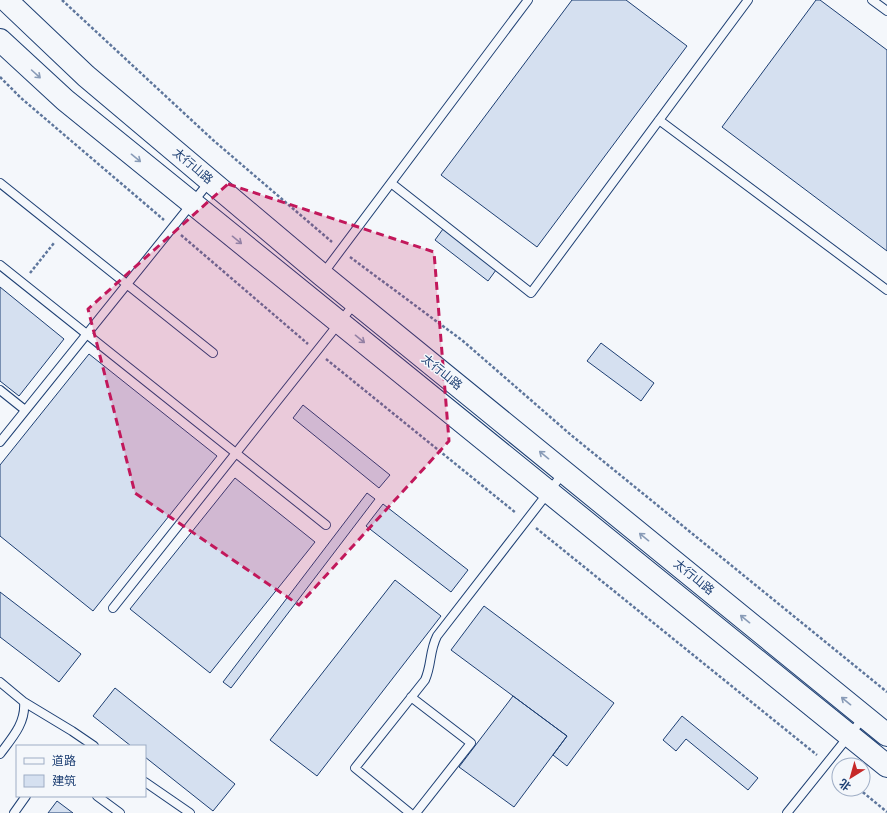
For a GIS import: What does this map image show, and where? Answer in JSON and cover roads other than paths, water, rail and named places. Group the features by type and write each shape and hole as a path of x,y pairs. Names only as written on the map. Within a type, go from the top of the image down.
{"street":[{"name":"太行山路","path":"6,0 86,76 322,275 887,735"},
{"path":"4,44 65,100 887,766"}],"lane":[{"path":"322,275 528,0"},
{"path":"391,183 531,293 748,0"},
{"path":"872,0 887,11"},
{"path":"659,120 887,290"},
{"path":"0,442 210,181"},
{"path":"0,183 213,353"},
{"path":"0,265 326,525"},
{"path":"113,608 356,302"},
{"path":"0,390 25,410"},
{"path":"410,813 354,768 425,680 430,669 431,649 437,636 564,472"},
{"path":"0,682 24,702 93,745"},
{"path":"411,697 471,743 416,813"},
{"path":"0,754 21,723 25,713 24,702"},
{"path":"787,813 865,716"},
{"path":"146,783 190,813"},
{"path":"14,813 25,797"},
{"path":"98,797 120,813"}]}
